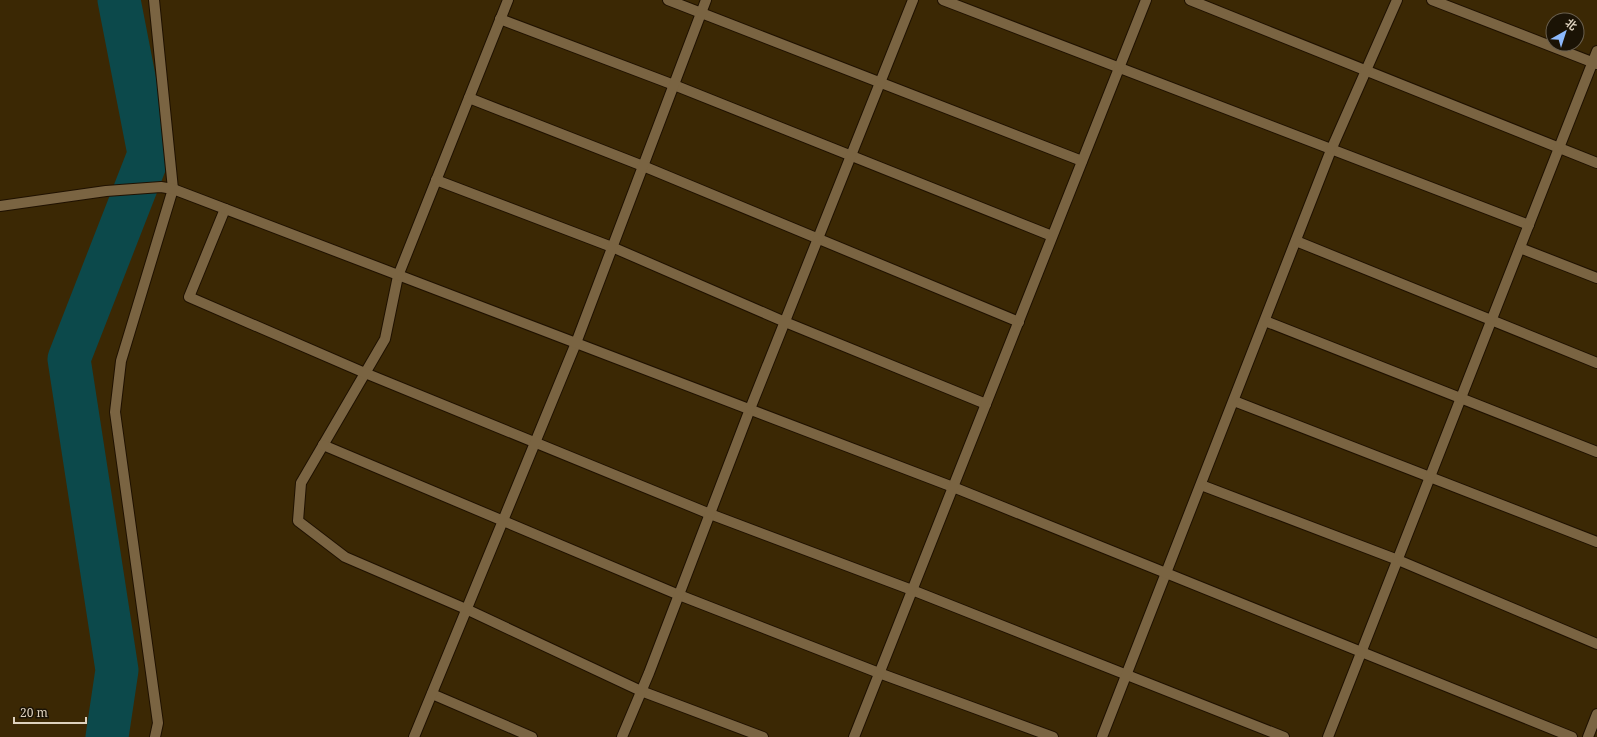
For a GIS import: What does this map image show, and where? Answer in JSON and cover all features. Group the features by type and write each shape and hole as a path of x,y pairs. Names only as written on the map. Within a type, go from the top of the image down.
{"street":[{"path":"154,0 173,189 121,361 115,412 158,723 155,737"},
{"path":"508,0 398,276 385,339 302,483 298,520 345,557 466,609 641,691 763,737"},
{"path":"668,0 881,81 1082,161"},
{"path":"414,737 576,343 706,0"},
{"path":"622,737 679,595 750,409 913,0"},
{"path":"943,0 1529,225"},
{"path":"854,737 1146,0"},
{"path":"1190,0 1597,163"},
{"path":"1102,737 1331,150 1397,0"},
{"path":"1432,0 1595,63"},
{"path":"500,19 674,85 1052,236"},
{"path":"1328,737 1559,148 1595,63 1597,51"},
{"path":"469,98 643,166 1018,322"},
{"path":"436,180 612,247 785,322 986,404"},
{"path":"0,206 106,191 161,187 173,189 953,487 1572,737"},
{"path":"225,209 189,297 365,373 710,514 912,590 1284,737"},
{"path":"1296,241 1597,363"},
{"path":"1520,248 1597,278"},
{"path":"1265,320 1597,452"},
{"path":"1234,400 1430,478 1597,542"},
{"path":"323,445 503,519 679,595 879,673 1053,737"},
{"path":"1201,485 1398,560 1597,644"},
{"path":"432,694 532,737"},
{"path":"1588,737 1597,714"}],"waterway":[{"path":"107,737 117,670 69,359 149,154 119,0"}]}
